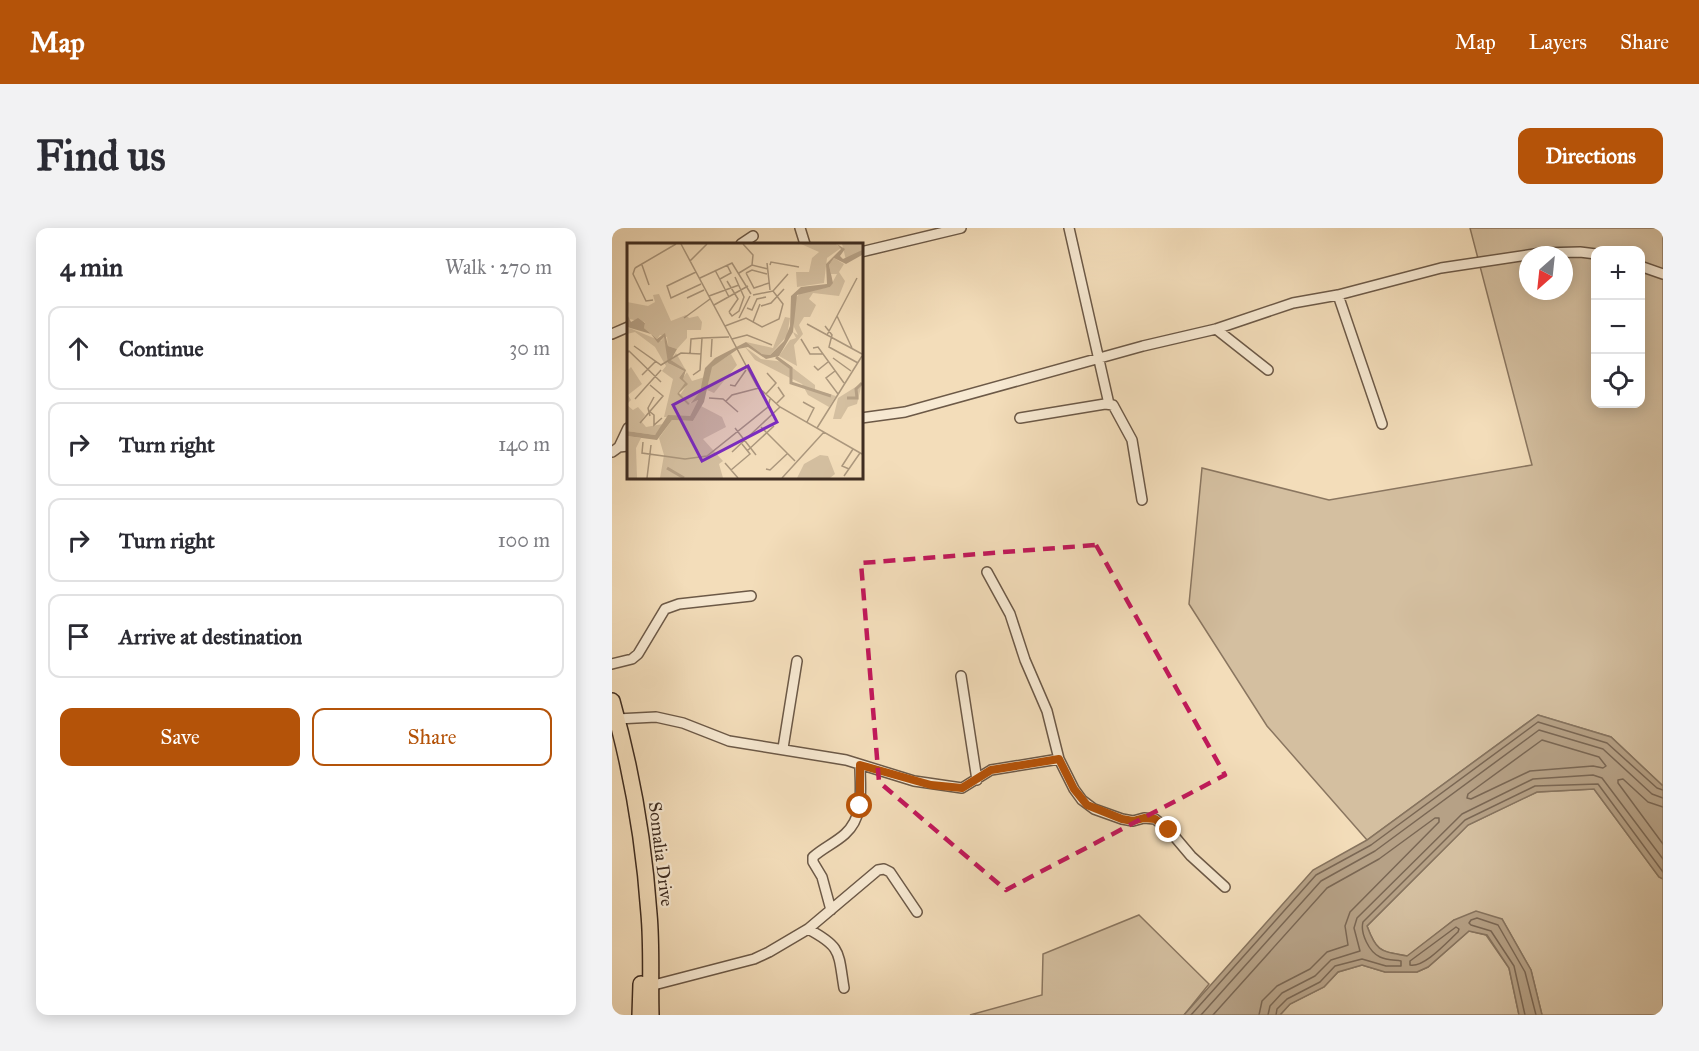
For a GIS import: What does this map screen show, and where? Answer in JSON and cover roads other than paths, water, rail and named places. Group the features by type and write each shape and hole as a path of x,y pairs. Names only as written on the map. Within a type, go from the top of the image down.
{"main road":[{"name":"Somalia Drive","path":"612,701 634,844 640,910 640,1015"},
{"name":"Somalia Drive","path":"614,722 627,752 643,848 650,916 651,1015"}],"street":[{"path":"800,228 805,243"},
{"path":"862,252 961,228"},
{"path":"1069,228 1109,404"},
{"path":"742,243 753,236"},
{"path":"862,418 905,412 1100,358 1216,329 1293,303 1338,296 1441,268 1541,253 1591,253"},
{"path":"1645,267 1663,274"},
{"path":"1338,296 1382,424"},
{"path":"612,334 627,327"},
{"path":"1216,329 1268,370"},
{"path":"1020,418 1113,405 1132,440 1142,500"},
{"path":"620,448 627,430"},
{"path":"987,572 1010,614 1025,660 1047,711 1059,759 1074,789 1087,805 1122,819 1133,821 1144,818 1155,819 1169,830 1191,856 1226,887"},
{"path":"612,664 632,659 638,654 665,609 679,604 751,596"},
{"path":"783,748 797,661"},
{"path":"961,676 977,780"},
{"path":"614,722 656,717 684,723 729,741 846,760 931,785 962,788 991,770 1059,759"},
{"path":"831,910 822,877 813,862 813,857 846,834 854,824 860,806 860,765"},
{"path":"650,986 769,952 808,929 878,870 884,869 890,872 917,912"},
{"path":"808,929 825,938 838,951 844,988"}],"water":[{"path":"1538,715 1611,737 1663,786 1663,879 1659,877 1594,789 1537,792 1468,825 1367,926 1377,946 1381,949 1407,956 1454,920 1476,911 1502,919 1531,970 1542,1015 1519,1015 1509,968 1487,935 1469,931 1428,967 1417,972 1385,972 1362,965 1338,972 1324,987 1290,1004 1280,1015 1184,1015 1313,870 1367,840"}]}
